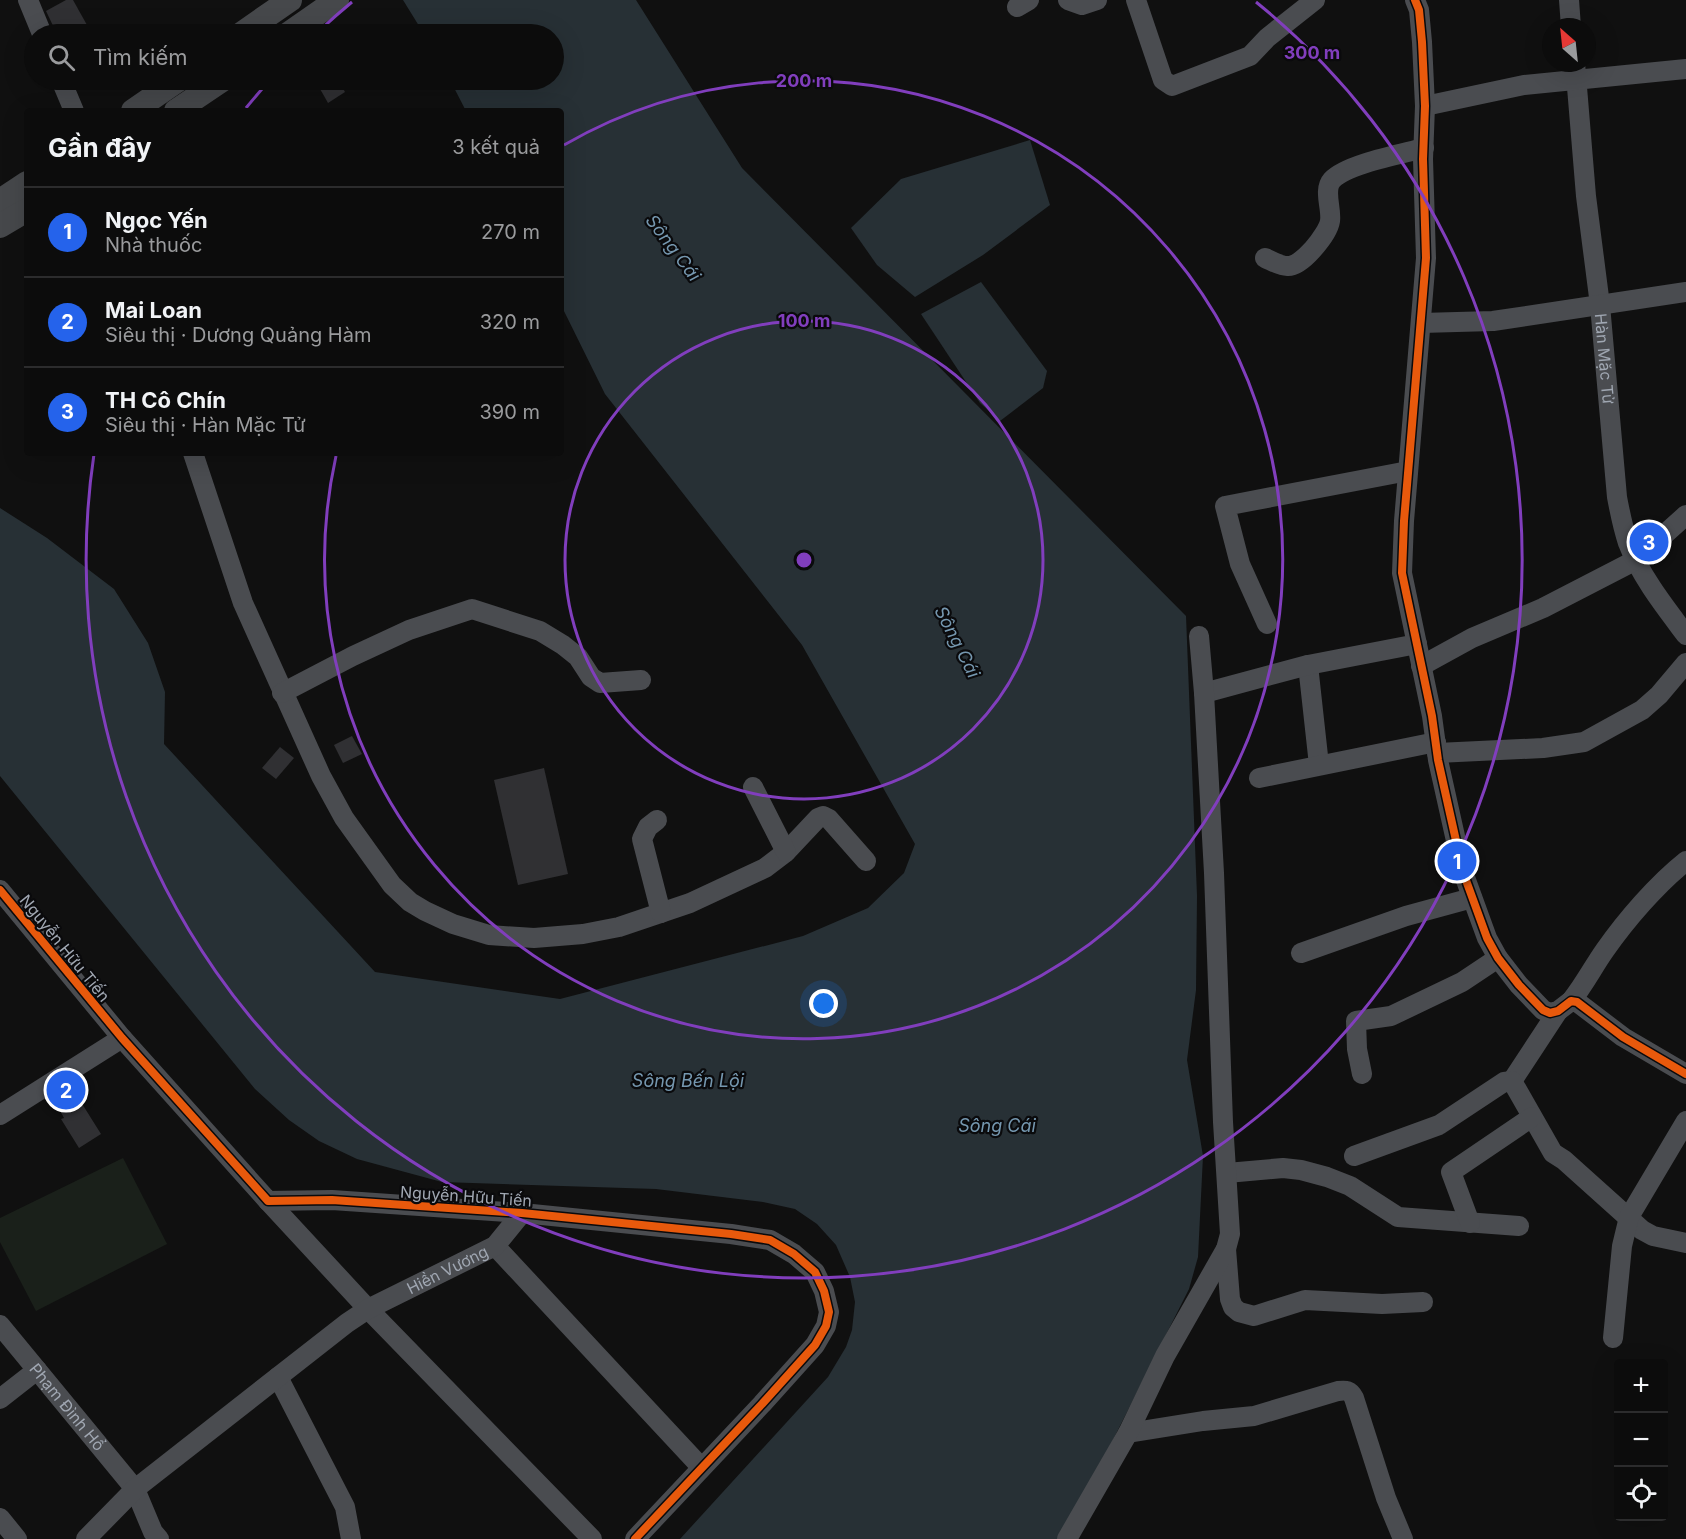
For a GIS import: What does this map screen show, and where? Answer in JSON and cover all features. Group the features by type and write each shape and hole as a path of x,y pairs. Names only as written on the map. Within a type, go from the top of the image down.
{"main road":[{"path":"303,24 337,0"},
{"path":"255,24 288,1"},
{"path":"137,108 163,90"},
{"path":"180,108 207,90"},
{"path":"0,201 24,185"},
{"path":"0,226 24,212"}],"street":[{"path":"28,0 38,24"},
{"path":"1068,0 1082,5 1097,0"},
{"path":"1136,0 1163,80 1172,86 1250,56 1267,38 1315,0"},
{"path":"1415,0 1419,10 1425,106 1426,258 1404,521 1402,573 1459,856 1487,938 1498,958 1543,1010 1550,1013 1565,1006 1582,1004 1623,1037 1686,1074"},
{"path":"1569,0 1571,18"},
{"path":"1596,71 1686,69"},
{"path":"1425,106 1572,72"},
{"name":"Hàn Mặc Tử","path":"1576,72 1586,196 1600,305 1617,497 1623,526 1636,560 1686,635"},
{"path":"65,90 73,108"},
{"path":"1265,258 1287,266 1296,265 1308,255 1330,222 1329,191 1330,183 1335,178 1359,166 1424,148"},
{"path":"1421,323 1493,321 1686,292"},
{"path":"194,456 243,603 321,776 344,818 366,850 399,892 410,902 437,918 489,935 534,938 605,930 690,903 765,868 786,852 818,818 823,816 829,819 866,861"},
{"path":"1267,624 1240,564 1225,506 1408,471"},
{"path":"1421,666 1472,638 1543,608 1636,560 1686,515"},
{"path":"282,693 409,630 472,609 540,631 556,640 578,657 591,677 600,683 641,680"},
{"path":"1067,1539 1128,1433 1165,1356 1226,1249 1230,1234 1223,1122 1219,981 1199,636"},
{"path":"1204,693 1308,665 1417,644"},
{"path":"1259,778 1319,765 1436,748 1543,748 1584,742 1642,710 1659,695 1686,663"},
{"path":"1308,665 1319,765"},
{"path":"753,787 786,852"},
{"path":"657,820 648,827 642,839 661,913"},
{"path":"1354,1156 1439,1125 1504,1082 1512,1081 1565,1006 1588,978 1605,950 1671,873 1686,861"},
{"name":"Nguyễn Hữu Tiến","path":"0,890 122,1038 268,1201 332,1200 522,1213 732,1234 770,1240 794,1254 815,1272 824,1291 829,1312 826,1326 815,1345 701,1467"},
{"path":"1301,953 1406,916 1472,898"},
{"path":"1362,1074 1357,1049 1356,1021 1391,1016 1462,982 1498,958"},
{"path":"0,1115 122,1038"},
{"path":"1512,1081 1553,1153 1564,1160 1642,1230 1653,1236 1686,1243"},
{"path":"1470,1223 1451,1172 1532,1117"},
{"path":"1613,1338 1622,1246 1629,1217 1686,1121"},
{"path":"1227,1173 1283,1168 1300,1170 1350,1186 1398,1217 1519,1226"},
{"path":"268,1201 368,1309 592,1539"},
{"path":"495,1246 522,1213"},
{"name":"Hiền Vương","path":"86,1539 135,1490 347,1323 368,1309 495,1246 701,1467"},
{"path":"1226,1249 1230,1299 1233,1307 1239,1312 1254,1316 1305,1300 1382,1304 1423,1302"},
{"name":"Phạm Đình Hổ","path":"0,1325 135,1490 153,1532 159,1539"},
{"path":"0,1399 37,1370"},
{"path":"278,1377 345,1507 351,1539"},
{"path":"1128,1433 1203,1421 1254,1416 1347,1390 1354,1398 1386,1498 1403,1539"},
{"path":"635,1539 701,1467"},
{"path":"0,1518 17,1539"}],"shaded area":[{"path":"123,1158 167,1244 36,1311 0,1242 0,1218"}],"water":[{"name":"Sông Cái","path":"403,0 636,0 742,168 1186,616 1197,896 1196,990 1187,1060 1203,1156 1198,1257 1189,1289 1063,1539 680,1539 828,1377 846,1347 852,1330 855,1302 850,1277 836,1245 817,1224 795,1209 763,1202 656,1189 442,1182 357,1159 319,1141 289,1120 255,1089 0,776 0,508 47,538 114,589 148,643 165,692 164,744 375,972 560,999 803,936 868,908 904,873 915,844 802,645 605,394 564,311 564,108 464,108 455,90 564,90 564,24 418,24"},
{"path":"1030,140 1050,205 983,255 915,297 877,265 851,228 901,179"},
{"path":"981,282 1047,371 1043,388 1000,421 980,403 921,314"}],"building":[{"path":"66,0 73,0 86,24 52,24 46,11"},
{"path":"321,90 344,90 345,92 328,103"},
{"path":"352,736 362,754 343,763 334,745"},
{"path":"280,747 294,758 276,779 262,768"},
{"path":"544,768 568,874 518,885 494,780"},
{"path":"74,1091 101,1134 79,1148 61,1119 64,1118 55,1101"}],"cycle path":[{"path":"1415,0 1419,10 1425,106 1423,159 1426,258 1404,521 1402,573 1432,716 1438,760 1463,872 1487,938 1498,958 1543,1010 1550,1013 1558,1011 1571,1001 1577,1002 1623,1037 1686,1074"},
{"path":"0,890 122,1038 268,1201 332,1200 522,1213 731,1234 770,1240 794,1254 815,1272 824,1291 829,1312 826,1326 815,1345 635,1539"}],"place":[{"name":"TH Cô Chín","path":"1649,542"},
{"name":"Ngọc Yến","path":"1457,861"},
{"name":"Mai Loan","path":"66,1090"}],"water label":[{"name":"Sông Bến Lội","path":"688,1081"}]}
